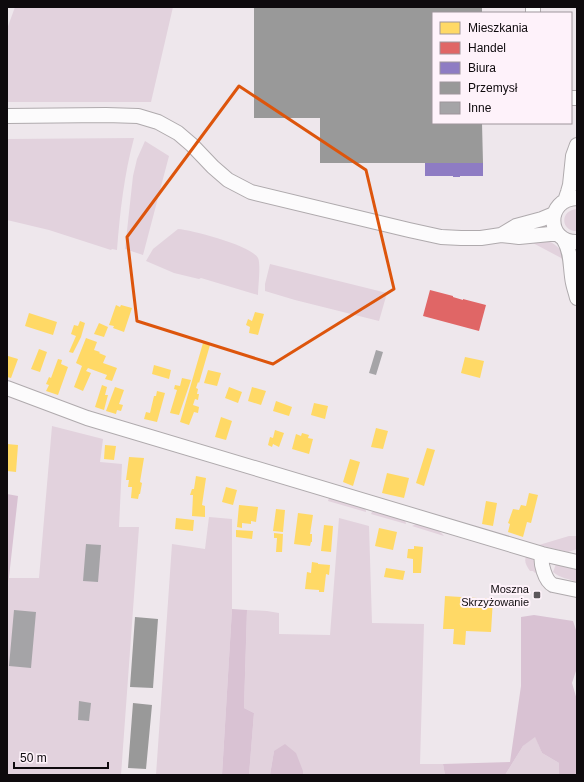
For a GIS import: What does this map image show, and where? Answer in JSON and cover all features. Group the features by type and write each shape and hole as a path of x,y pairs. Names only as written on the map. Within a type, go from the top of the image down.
{"street":[{"path":"7,116 138,116 158,122 178,133 228,180 251,192 441,237 481,238 500,235 519,237 550,234 566,239"},
{"path":"577,145 573,156 568,192 571,200 560,204 556,209 553,218 554,227 566,239 577,298"},
{"path":"500,235 516,226 554,214"},
{"path":"7,388 87,418 542,554 577,562"},
{"path":"542,554 541,563 546,578 550,583 577,590"}],"highlighted area":[{"path":"239,86 366,170 394,289 273,364 137,321 127,237"}],"shaded area":[{"path":"15,7 173,7 151,102 7,102 7,29"},
{"path":"134,138 123,194 117,250 111,250 49,230 7,220 7,139"},
{"path":"145,141 169,156 143,255 125,249 133,176 137,159"},
{"path":"577,209 577,231 567,228 564,220 567,213 571,210"},
{"path":"178,229 221,239 253,253 259,261 258,295 201,278 199,279 174,273 146,261 153,249"},
{"path":"545,240 558,247 565,260 531,242"},
{"path":"270,264 387,293 379,321 265,291 265,284"},
{"path":"52,426 103,439 100,462 122,464 119,527 139,527 121,775 7,775 7,595 9,578 39,578"},
{"path":"7,494 18,496 7,595"},
{"path":"331,497 365,508 366,512 328,501"},
{"path":"375,511 405,520 406,524 371,514"},
{"path":"209,517 232,519 232,609 222,775 156,775 172,544 205,549"},
{"path":"339,518 369,526 372,623 424,624 420,764 443,764 445,775 303,775 303,771 274,751 270,775 249,775 254,713 244,708 247,610 279,613 279,634 330,635"},
{"path":"416,524 435,529 444,536 412,526"},
{"path":"569,536 577,536 577,549 568,552 539,545"},
{"path":"526,556 531,558 534,562 537,572 535,573 530,571 526,564"},
{"path":"556,564 577,569 577,582 553,572"},
{"path":"232,609 247,610 244,708 254,713 249,775 222,775"},
{"path":"534,615 573,621 577,633 577,668 572,683 577,700 577,775 559,775 559,763 542,753 535,737 523,746 505,775 445,775 443,764 510,762 521,686 521,617"},
{"path":"535,736 542,753 559,763 559,775 505,775 523,746"},
{"path":"285,744 296,753 303,771 303,775 270,775 274,751"}],"building: Mieszkania":[{"path":"116,305 120,307 121,305 132,308 124,332 113,328 114,326 109,325"},
{"path":"255,312 264,314 258,335 249,333 250,327 246,325 248,319 252,321"},
{"path":"29,313 57,322 53,335 25,326"},
{"path":"80,321 85,323 81,337 73,353 69,352 76,336 71,334 74,325 78,326"},
{"path":"99,323 108,327 104,337 94,334"},
{"path":"86,338 97,342 94,350 106,356 103,363 117,368 112,381 105,379 107,375 88,368 86,371 91,373 83,391 74,387 82,366 76,363"},
{"path":"203,343 210,345 199,383 198,382 196,388 198,389 197,394 199,394 198,400 195,399 193,405 199,407 198,413 194,412 189,425 180,422"},
{"path":"39,349 47,352 40,372 31,369"},
{"path":"8,356 18,359 11,378 7,377"},
{"path":"465,357 484,361 480,378 461,373"},
{"path":"58,359 62,360 61,364 68,367 58,395 46,391 49,385 46,384 49,377 51,378"},
{"path":"154,365 171,370 169,379 152,374"},
{"path":"208,370 221,373 217,386 204,383"},
{"path":"182,378 191,380 179,415 170,413 177,390 174,389 175,385 180,386"},
{"path":"102,385 107,387 105,395 108,395 104,410 95,407"},
{"path":"115,387 124,390 119,404 123,405 121,411 117,410 116,414 106,411"},
{"path":"229,387 242,392 238,403 225,398"},
{"path":"252,387 266,391 261,405 248,401"},
{"path":"157,391 165,393 157,422 144,419 146,412 150,413 154,396 156,396"},
{"path":"276,401 292,407 289,416 273,411"},
{"path":"314,403 328,406 325,419 311,415"},
{"path":"221,417 232,421 226,440 215,437"},
{"path":"376,428 388,431 383,449 371,447"},
{"path":"275,430 284,433 279,447 273,444 272,447 268,445 270,437 273,438"},
{"path":"302,433 309,435 308,438 313,439 309,454 292,449 296,434 301,436"},
{"path":"7,444 18,445 16,472 7,471"},
{"path":"105,445 116,446 114,460 104,459"},
{"path":"427,448 435,450 424,486 416,483"},
{"path":"129,457 144,458 140,482 142,483 138,499 131,498 132,487 128,487 129,480 126,480"},
{"path":"350,459 360,462 353,486 343,482"},
{"path":"387,473 409,478 404,498 382,493"},
{"path":"196,476 206,478 202,505 205,506 205,517 192,516 193,495 190,495 192,489 194,489"},
{"path":"226,487 237,490 233,505 222,502"},
{"path":"529,493 538,495 531,523 527,522 523,537 508,532 510,524 508,523 513,509 519,510 521,505 526,506"},
{"path":"486,501 497,503 493,526 482,524"},
{"path":"239,505 258,507 256,522 251,521 251,524 242,523 242,528 237,527"},
{"path":"276,509 285,510 283,532 273,531"},
{"path":"298,513 313,515 310,534 312,534 312,542 310,546 294,544"},
{"path":"176,518 194,520 193,531 175,529"},
{"path":"324,525 333,526 331,552 321,551"},
{"path":"379,528 397,532 393,550 375,546"},
{"path":"236,530 253,531 252,539 236,537"},
{"path":"274,533 283,534 282,552 276,552 277,538 274,538"},
{"path":"414,546 423,547 421,573 413,573 413,559 407,558 408,549 414,549"},
{"path":"312,562 330,565 329,575 326,574 324,592 305,589 307,572 311,573"},
{"path":"386,568 405,571 403,580 384,577"},
{"path":"445,596 493,599 491,632 466,631 465,645 453,644 454,629 443,629"}],"building: Handel":[{"path":"430,290 486,305 479,331 423,316"}],"building: Biura":[{"path":"425,163 483,163 483,176 425,176"}],"building: Przemysł":[{"path":"254,7 482,7 482,12 432,12 432,124 482,124 483,163 320,163 320,118 254,118"},
{"path":"135,617 158,619 153,688 130,687"},
{"path":"133,703 152,705 146,769 128,768"}],"building: Inne":[{"path":"376,350 383,352 376,375 369,373"},
{"path":"86,544 101,545 98,582 83,581"},
{"path":"14,610 36,612 31,668 9,666"},
{"path":"79,701 91,703 89,721 78,720"}],"place":[{"name":"Moszna Skrzyżowanie","path":"537,595"}]}
